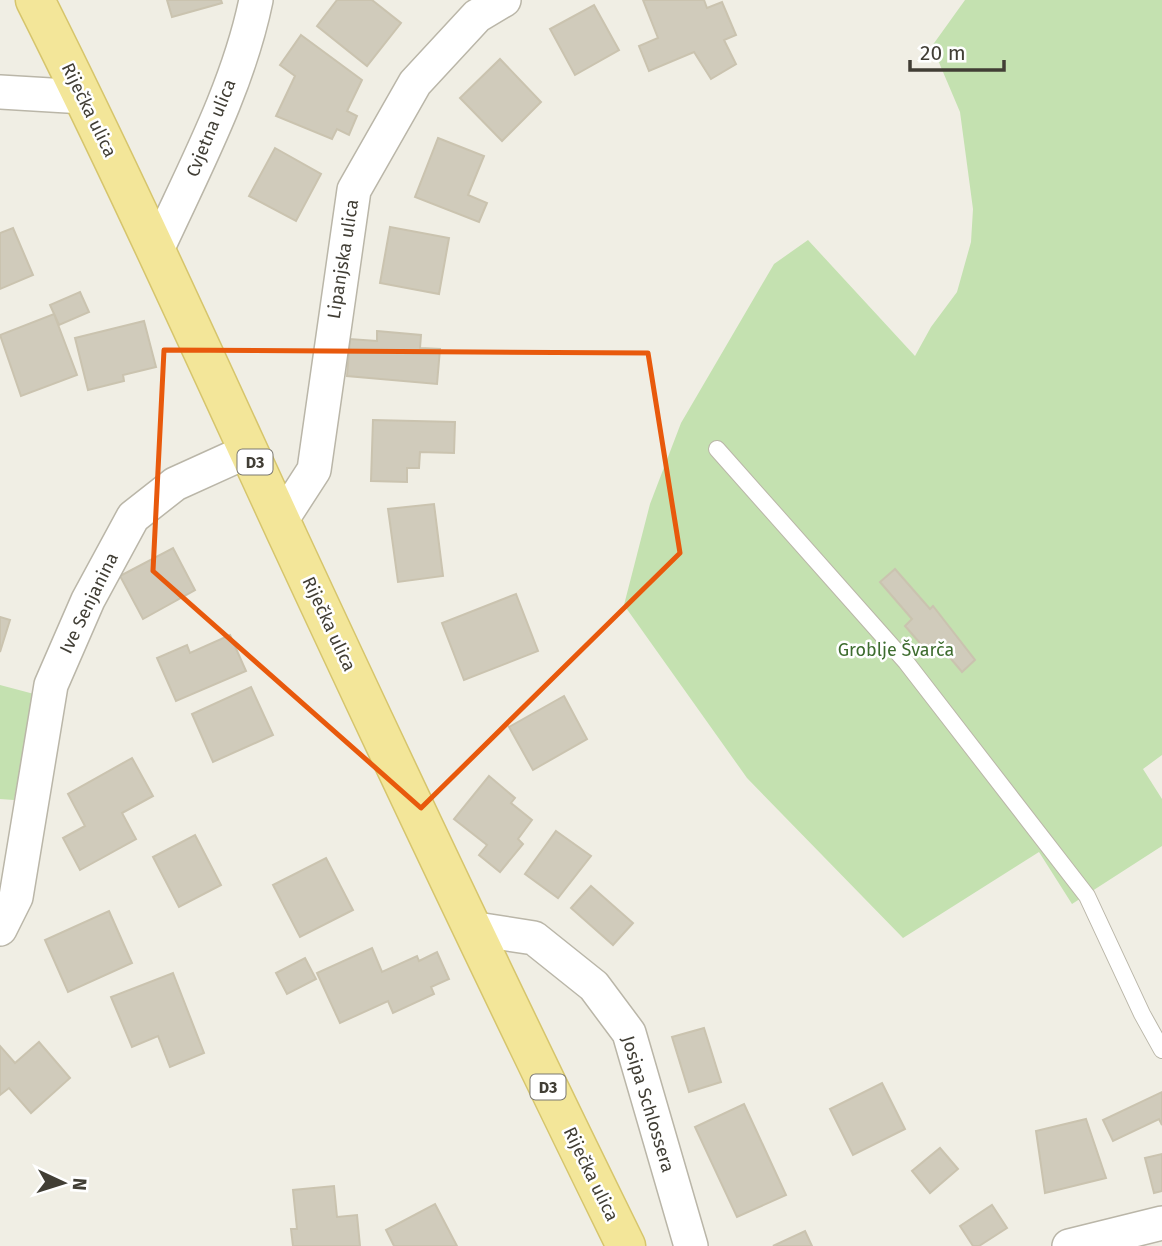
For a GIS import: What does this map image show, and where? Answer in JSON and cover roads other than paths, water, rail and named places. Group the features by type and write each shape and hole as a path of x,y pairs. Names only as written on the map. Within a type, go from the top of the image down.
{"main road":[{"name":"Riječka ulica","path":"35,0 84,97 250,450 470,928 626,1246"}],"street":[{"name":"Cvjetna ulica","path":"156,252 207,141 250,30 256,0"},
{"name":"Lipanjska ulica","path":"281,522 314,470 354,190 415,83 477,16 504,0"},
{"path":"0,92 84,97"},
{"name":"Ive Senjanina","path":"0,929 16,897 13,824 51,685 88,600 133,517 175,484 250,450"},
{"name":"Josipa Schlossera","path":"470,928 534,938 594,986 629,1033 691,1246"},
{"path":"1069,1246 1162,1223"}],"lane":[{"path":"717,449 906,662 1087,896 1142,1014 1162,1050"}],"park label":[{"name":"Groblje Švarča","path":"896,650"}]}
